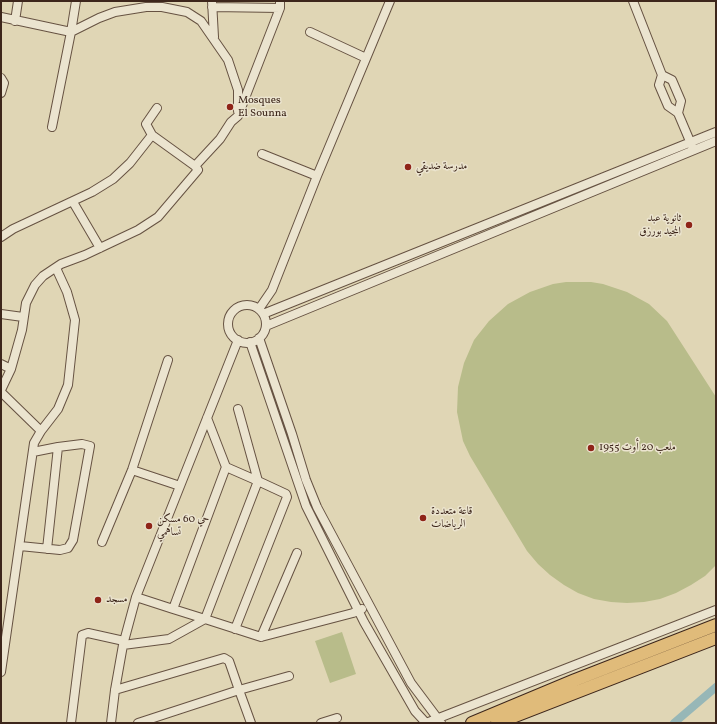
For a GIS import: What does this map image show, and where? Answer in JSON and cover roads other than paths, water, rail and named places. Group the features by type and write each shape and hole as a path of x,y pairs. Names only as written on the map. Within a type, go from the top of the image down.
{"highway":[{"path":"472,723 716,624"},
{"path":"497,723 716,638"}],"street":[{"path":"15,21 18,1"},
{"path":"52,128 76,1"},
{"path":"261,312 272,290 317,176 390,1"},
{"path":"633,1 662,75 659,85 668,106 678,113 692,147"},
{"path":"195,166 220,139 231,122 238,116 280,5 212,4 214,37"},
{"path":"1,17 71,32 115,12 146,7 162,7 187,12 197,17 214,37 228,60 234,74 238,90 238,116"},
{"path":"310,32 366,58"},
{"path":"662,75 672,80 681,101 678,113"},
{"path":"1,78 4,83 1,94"},
{"path":"41,431 1,391 11,369 22,330 26,303 35,285 43,276 61,264 138,230 158,217 198,170 195,166 152,135 146,124 157,108"},
{"path":"266,326 692,147 716,132"},
{"path":"1,237 12,229 73,202 113,180 130,163 152,135"},
{"path":"261,312 692,147 716,142"},
{"path":"262,154 317,176"},
{"path":"73,202 100,248"},
{"path":"1,668 34,443 41,431 58,409 68,385 75,320 67,292 56,268"},
{"path":"247,305 261,312 266,326 263,335 259,338 250,342 244,342 238,340 230,331 228,325 232,314 241,306 247,305"},
{"path":"1,314 23,317"},
{"path":"259,338 313,500 411,683 439,721"},
{"path":"111,723 115,690 124,643 136,597 238,340"},
{"path":"250,342 306,506 358,611 415,711 426,723 439,721 716,610"},
{"path":"102,542 132,470 168,360"},
{"path":"1,364 11,369"},
{"path":"72,723 82,635 88,633 124,643 169,639 205,619 258,482 238,409"},
{"path":"173,609 226,467 207,418"},
{"path":"20,546 60,550 68,548 73,540 90,446 82,444 58,446 33,452"},
{"path":"47,549 58,446"},
{"path":"226,467 286,494 287,497 235,629"},
{"path":"132,470 180,486"},
{"path":"261,637 297,553"},
{"path":"136,597 261,637 354,613 369,605"},
{"path":"115,690 224,658 229,661 251,723"},
{"path":"138,723 239,690 289,676"},
{"path":"321,723 337,718"}],"waterway":[{"path":"674,723 716,687"}],"place":[{"name":"Mosques El Sounna","path":"230,107"},
{"name":"مدرسة ضديقي","path":"408,167"},
{"name":"ثانوية عبد المجيد بورزق","path":"689,225"},
{"name":"ملعب 20 أوت 1955","path":"591,448"},
{"name":"قاعة متعددة الرياضات","path":"423,518"},
{"name":"حي 60 مسكن تساهمي","path":"149,526"},
{"name":"مسجد","path":"98,600"}]}
